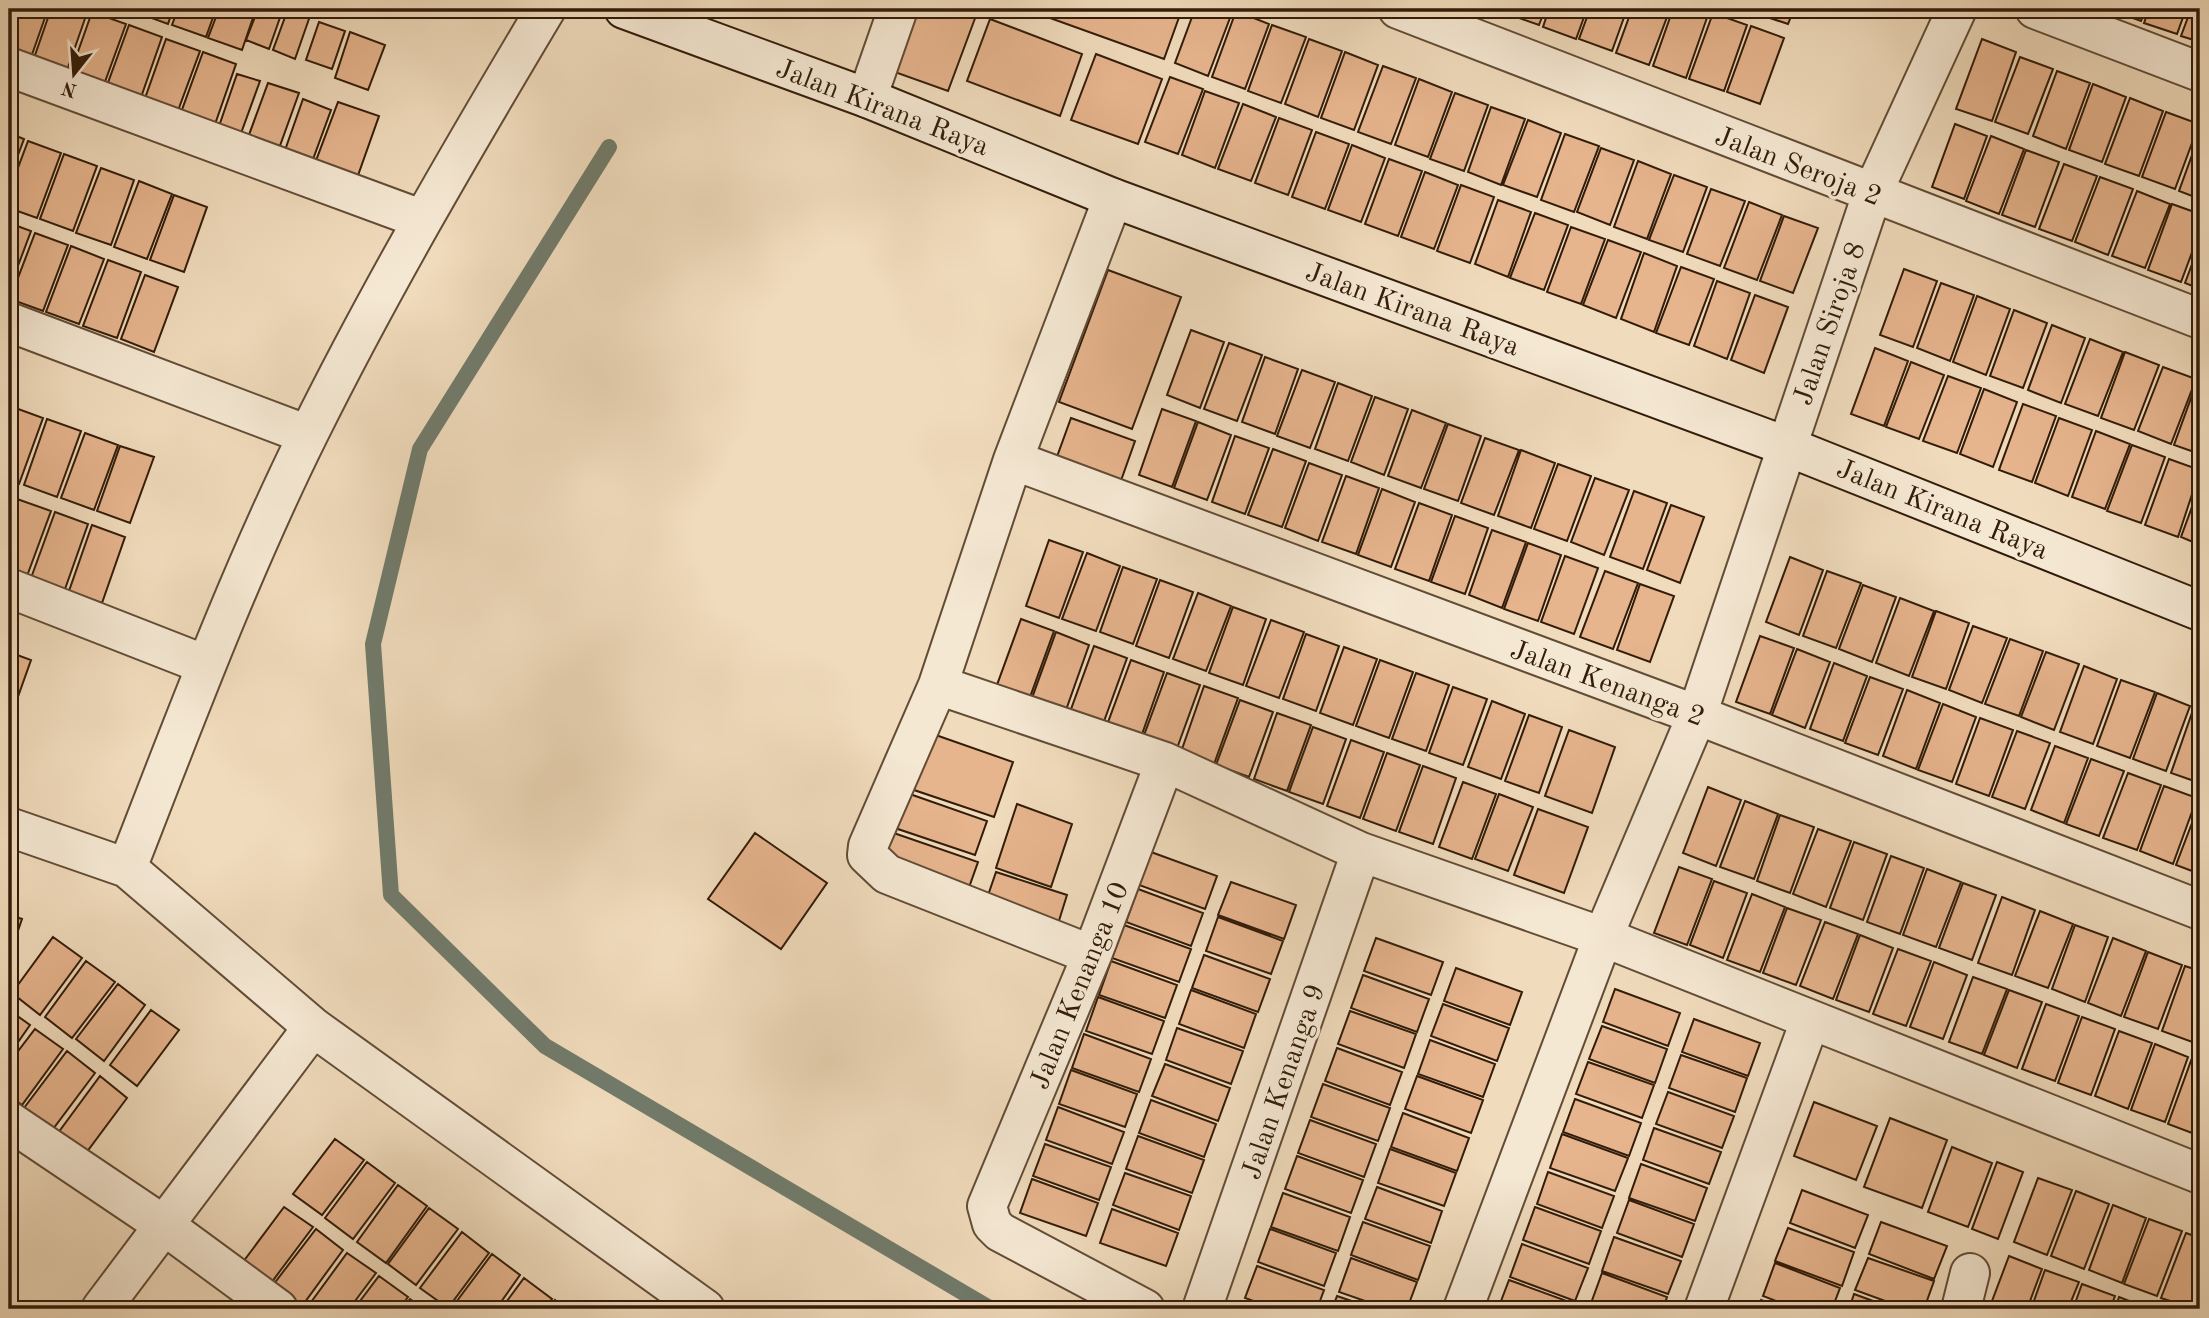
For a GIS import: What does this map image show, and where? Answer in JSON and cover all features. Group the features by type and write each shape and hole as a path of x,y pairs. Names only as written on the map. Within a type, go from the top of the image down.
{"street":[{"path":"127,868 206,664 308,435 421,219 546,9"},
{"name":"Jalan Kirana Raya","path":"624,9 867,98 1113,198 1786,446 2200,611"},
{"path":"867,98 898,9"},
{"name":"Jalan Seroja 2","path":"1398,9 2200,319"},
{"name":"Jalan Siroja 8","path":"1463,1309 1603,937 1697,715 1872,194 1957,9"},
{"path":"2035,9 2200,72"},
{"path":"9,67 421,219"},
{"path":"1092,955 887,874 870,861 868,846 937,685 1013,460 1113,198"},
{"path":"9,322 308,435"},
{"name":"Jalan Kenanga 2","path":"1013,460 1697,715 2200,910"},
{"path":"9,588 206,664"},
{"path":"937,685 1165,762 1361,852 1603,937 2200,1174"},
{"name":"Jalan Kenanga 10","path":"1145,1309 1000,1232 992,1224 987,1206 1092,955 1165,762"},
{"path":"9,827 127,868 313,1027 705,1309"},
{"name":"Jalan Kenanga 9","path":"1202,1309 1361,852"},
{"path":"1704,1309 1810,1021"},
{"path":"101,1309 313,1027"},
{"path":"9,1121 165,1226 278,1309"}],"building":[{"path":"11,9 48,9 29,63 9,56"},
{"path":"51,9 88,10 65,76 32,64"},
{"path":"136,9 173,9 168,24 135,12"},
{"path":"178,9 216,9 206,37 172,25"},
{"path":"219,9 256,9 242,50 208,38"},
{"path":"258,9 283,9 269,49 246,40"},
{"path":"288,9 310,16 295,59 273,50"},
{"path":"912,9 964,9 977,13 948,91 889,70"},
{"path":"1025,9 1182,9 1164,59"},
{"path":"1195,9 1233,10 1208,76 1175,63"},
{"path":"1507,9 1545,9 1539,25 1505,13"},
{"path":"1549,9 1587,9 1576,39 1543,27"},
{"path":"1590,9 1627,9 1612,51 1579,39"},
{"path":"1632,9 1670,9 1649,65 1616,53"},
{"path":"1673,9 1709,12 1686,78 1653,66"},
{"path":"1756,9 1794,9 1788,24 1755,13"},
{"path":"2108,9 2146,9 2141,21"},
{"path":"2149,9 2186,9 2177,34 2144,23"},
{"path":"2191,9 2200,9 2200,42 2181,36"},
{"path":"1236,11 1269,24 1245,89 1212,77"},
{"path":"92,12 126,24 102,90 69,77"},
{"path":"1713,13 1747,25 1724,91 1689,79"},
{"path":"990,19 1082,54 1060,116 967,81"},
{"path":"319,22 345,31 332,69 306,60"},
{"path":"129,25 162,37 139,103 105,91"},
{"path":"1272,25 1306,37 1281,103 1248,91"},
{"path":"1751,26 1784,38 1760,104 1727,92"},
{"path":"350,32 385,45 368,90 335,78"},
{"path":"166,39 200,51 176,116 143,104"},
{"path":"1309,39 1342,51 1318,117 1285,104"},
{"path":"1982,39 2016,52 1992,121 1956,109"},
{"path":"203,52 236,64 213,130 179,118"},
{"path":"1345,52 1378,65 1354,130 1321,118"},
{"path":"1096,54 1162,79 1138,144 1071,120"},
{"path":"2020,57 2053,69 2028,134 1995,122"},
{"path":"1383,66 1416,78 1391,144 1358,132"},
{"path":"2057,71 2090,83 2066,149 2033,136"},
{"path":"237,74 260,81 240,136 218,129"},
{"path":"1170,77 1203,89 1178,154 1145,142"},
{"path":"1419,79 1452,92 1428,157 1395,145"},
{"path":"268,83 299,93 277,154 246,143"},
{"path":"2093,84 2126,97 2102,162 2069,150"},
{"path":"1205,91 1239,103 1215,168 1182,155"},
{"path":"1455,93 1488,105 1464,171 1430,159"},
{"path":"2130,98 2163,111 2139,176 2105,164"},
{"path":"303,99 331,110 312,162 284,153"},
{"path":"338,102 379,116 356,181 314,166"},
{"path":"1243,104 1276,117 1251,181 1218,169"},
{"path":"1491,107 1525,119 1501,185 1468,172"},
{"path":"2166,112 2199,124 2175,189 2142,177"},
{"path":"1279,118 1312,130 1288,195 1255,183"},
{"path":"1528,120 1561,133 1537,197 1503,185"},
{"path":"1955,124 1987,136 1964,199 1932,187"},
{"path":"1316,132 1349,144 1325,209 1292,197"},
{"path":"9,133 24,139 9,179"},
{"path":"2200,133 2200,199 2179,191"},
{"path":"1565,134 1599,146 1574,212 1541,200"},
{"path":"1991,136 2024,149 1999,214 1966,201"},
{"path":"28,141 61,153 37,218 9,208 9,192"},
{"path":"1352,145 1385,158 1361,222 1328,210"},
{"path":"1601,148 1634,160 1610,225 1577,212"},
{"path":"2026,150 2059,162 2035,227 2002,215"},
{"path":"64,154 97,166 73,231 40,219"},
{"path":"1389,159 1422,171 1398,236 1365,224"},
{"path":"1638,161 1671,174 1647,239 1614,227"},
{"path":"2064,164 2097,176 2072,241 2039,229"},
{"path":"101,168 134,180 111,245 76,233"},
{"path":"1425,172 1458,185 1434,249 1401,237"},
{"path":"1674,175 1707,187 1683,252 1649,240"},
{"path":"2100,177 2133,189 2108,255 2075,242"},
{"path":"139,181 172,194 147,259 114,247"},
{"path":"1461,185 1494,197 1470,263 1437,251"},
{"path":"1711,189 1745,201 1720,266 1687,254"},
{"path":"2137,191 2170,204 2145,268 2112,256"},
{"path":"174,195 207,207 184,272 150,260"},
{"path":"1498,200 1531,212 1508,277 1475,264"},
{"path":"1749,202 1782,215 1757,280 1724,268"},
{"path":"2172,204 2200,214 2200,231 2181,282 2148,270"},
{"path":"1535,213 1568,225 1544,290 1510,278"},
{"path":"1784,216 1818,228 1793,293 1760,281"},
{"path":"9,223 31,231 9,290"},
{"path":"1571,227 1605,239 1581,304 1547,292"},
{"path":"35,233 68,245 43,311 10,299"},
{"path":"1608,240 1641,252 1616,318 1583,305"},
{"path":"2200,243 2200,289 2185,283"},
{"path":"71,246 104,259 79,324 46,312"},
{"path":"1644,253 1677,266 1654,332 1621,319"},
{"path":"108,260 141,272 117,338 83,326"},
{"path":"1681,267 1714,279 1689,345 1656,333"},
{"path":"1904,269 1937,281 1913,347 1880,335"},
{"path":"1108,270 1181,297 1132,429 1059,402"},
{"path":"145,275 178,287 154,352 121,339"},
{"path":"1717,281 1750,293 1727,359 1694,346"},
{"path":"1941,283 1974,295 1950,361 1917,348"},
{"path":"1755,295 1788,307 1764,373 1731,360"},
{"path":"1977,296 2010,309 1986,375 1953,362"},
{"path":"2014,310 2047,323 2023,388 1990,376"},
{"path":"2052,325 2085,338 2061,403 2028,390"},
{"path":"1191,330 1224,342 1200,408 1167,395"},
{"path":"2090,339 2123,352 2098,416 2065,404"},
{"path":"1229,343 1262,355 1237,421 1204,409"},
{"path":"1875,348 1908,361 1884,426 1851,414"},
{"path":"2125,352 2159,365 2134,430 2101,418"},
{"path":"1265,357 1298,369 1275,434 1242,422"},
{"path":"1911,362 1944,375 1919,439 1886,427"},
{"path":"2163,367 2196,379 2171,444 2138,431"},
{"path":"1302,370 1335,382 1310,448 1277,436"},
{"path":"1948,376 1981,388 1957,453 1923,441"},
{"path":"2198,379 2200,380 2200,454 2174,445"},
{"path":"1338,383 1372,396 1348,461 1315,449"},
{"path":"1984,389 2017,402 1993,467 1960,454"},
{"path":"1375,397 1408,409 1384,475 1351,462"},
{"path":"2023,404 2056,416 2032,482 1999,470"},
{"path":"10,406 43,418 19,484 9,480"},
{"path":"1162,409 1196,421 1172,487 1139,475"},
{"path":"1412,410 1446,423 1421,488 1388,476"},
{"path":"1071,418 1135,441 1118,489 1054,465"},
{"path":"2059,418 2092,430 2068,496 2035,483"},
{"path":"47,419 81,431 57,497 24,485"},
{"path":"1198,422 1231,435 1207,500 1174,488"},
{"path":"1448,424 1481,436 1458,501 1424,489"},
{"path":"2096,431 2130,444 2105,509 2072,497"},
{"path":"85,433 118,445 94,510 61,498"},
{"path":"1235,436 1269,448 1245,514 1212,502"},
{"path":"1485,438 1519,450 1494,515 1461,503"},
{"path":"2132,445 2165,457 2141,523 2107,511"},
{"path":"120,446 154,457 130,523 97,511"},
{"path":"1273,449 1306,461 1282,527 1248,515"},
{"path":"1521,450 1555,463 1531,528 1498,516"},
{"path":"2169,459 2200,470 2178,537 2145,525"},
{"path":"1309,463 1342,475 1318,541 1285,528"},
{"path":"1558,464 1591,476 1567,541 1534,529"},
{"path":"1346,476 1379,488 1356,554 1322,542"},
{"path":"1595,478 1629,490 1604,555 1571,542"},
{"path":"2200,485 2200,545 2181,537"},
{"path":"1382,489 1415,502 1391,567 1358,555"},
{"path":"1634,491 1667,503 1643,569 1610,557"},
{"path":"17,499 51,511 27,576 9,569 9,523"},
{"path":"1419,503 1452,515 1429,581 1395,569"},
{"path":"1671,505 1704,517 1680,583 1647,570"},
{"path":"55,512 88,524 65,589 31,578"},
{"path":"1455,516 1488,528 1465,594 1431,582"},
{"path":"92,525 125,537 102,603 69,591"},
{"path":"1492,530 1526,542 1502,608 1469,595"},
{"path":"1049,540 1083,552 1059,618 1026,606"},
{"path":"1528,543 1561,555 1538,621 1504,609"},
{"path":"1087,553 1120,566 1096,631 1062,619"},
{"path":"1565,556 1598,568 1574,634 1541,622"},
{"path":"1790,557 1823,570 1799,635 1766,622"},
{"path":"1123,567 1157,579 1133,644 1100,632"},
{"path":"1605,571 1638,583 1613,649 1580,637"},
{"path":"1827,571 1861,583 1836,648 1803,636"},
{"path":"1160,580 1193,592 1169,658 1136,646"},
{"path":"1640,584 1674,596 1650,662 1617,650"},
{"path":"1863,585 1896,597 1872,662 1839,649"},
{"path":"1198,593 1231,606 1206,671 1173,659"},
{"path":"1900,598 1934,611 1909,676 1876,663"},
{"path":"1233,607 1266,619 1243,685 1209,673"},
{"path":"1936,611 1969,623 1946,689 1912,677"},
{"path":"1021,619 1054,631 1030,697 997,685"},
{"path":"1271,620 1304,632 1279,698 1246,686"},
{"path":"1973,626 2007,638 1982,703 1949,690"},
{"path":"1056,632 1089,645 1066,710 1032,698"},
{"path":"1306,634 1339,646 1316,711 1283,699"},
{"path":"1760,636 1794,648 1770,714 1736,702"},
{"path":"2010,639 2043,651 2019,716 1985,704"},
{"path":"1094,646 1127,658 1103,724 1070,712"},
{"path":"1344,647 1377,659 1353,725 1320,713"},
{"path":"1797,649 1830,662 1805,728 1772,715"},
{"path":"9,652 31,660 9,722"},
{"path":"2046,652 2079,664 2054,730 2021,717"},
{"path":"1131,660 1164,672 1141,737 1107,725"},
{"path":"1380,660 1413,672 1389,738 1356,726"},
{"path":"1834,663 1867,676 1843,741 1810,729"},
{"path":"2084,666 2117,679 2093,744 2060,732"},
{"path":"1167,673 1200,685 1176,751 1143,738"},
{"path":"1416,673 1449,685 1426,751 1392,739"},
{"path":"1870,677 1903,689 1878,755 1845,743"},
{"path":"2121,680 2155,692 2130,758 2097,746"},
{"path":"1204,686 1238,698 1214,764 1181,752"},
{"path":"1453,687 1487,699 1463,765 1429,753"},
{"path":"1907,690 1940,703 1916,769 1883,756"},
{"path":"2157,693 2190,706 2166,771 2133,759"},
{"path":"1240,700 1273,712 1249,777 1216,765"},
{"path":"1492,701 1525,714 1501,779 1468,767"},
{"path":"1943,704 1976,717 1952,782 1918,770"},
{"path":"2194,707 2200,709 2200,783 2171,773"},
{"path":"1277,713 1311,725 1287,791 1254,779"},
{"path":"1529,715 1562,727 1539,793 1505,781"},
{"path":"1980,718 2013,730 1989,796 1956,784"},
{"path":"1313,727 1346,739 1323,804 1289,792"},
{"path":"1569,730 1615,747 1592,813 1545,796"},
{"path":"2017,731 2050,743 2025,809 1992,797"},
{"path":"930,733 1013,762 994,817 911,789"},
{"path":"1351,740 1384,752 1360,818 1327,806"},
{"path":"2055,746 2088,758 2064,823 2031,810"},
{"path":"1387,753 1420,765 1396,831 1363,819"},
{"path":"2091,759 2124,771 2099,836 2066,824"},
{"path":"1423,766 1456,778 1433,844 1399,832"},
{"path":"2128,773 2161,785 2137,850 2103,838"},
{"path":"1463,782 1496,794 1472,859 1439,847"},
{"path":"2164,786 2197,798 2173,864 2140,851"},
{"path":"1708,787 1741,800 1716,866 1683,853"},
{"path":"904,792 987,821 975,855 892,827"},
{"path":"1499,794 1533,807 1508,871 1475,859"},
{"path":"1745,801 1778,814 1754,879 1720,867"},
{"path":"2200,802 2200,874 2176,865"},
{"path":"1017,804 1072,824 1051,887 996,868"},
{"path":"1538,809 1588,827 1564,893 1514,875"},
{"path":"1780,815 1814,827 1790,893 1757,881"},
{"path":"1818,829 1851,841 1826,907 1793,894"},
{"path":"885,830 978,862 967,893 875,861"},
{"path":"755,833 827,883 781,949 708,899"},
{"path":"1854,842 1887,854 1863,920 1830,908"},
{"path":"1151,852 1217,876 1205,909 1139,885"},
{"path":"1891,856 1924,868 1900,934 1867,922"},
{"path":"1679,867 1712,879 1687,945 1654,933"},
{"path":"1927,869 1961,882 1936,947 1903,935"},
{"path":"996,872 1067,895 1057,927 985,904"},
{"path":"1714,881 1747,893 1723,958 1690,945"},
{"path":"1231,882 1296,905 1284,939 1218,915"},
{"path":"1963,883 1996,895 1972,960 1939,948"},
{"path":"1138,889 1203,913 1191,946 1126,922"},
{"path":"1752,894 1785,907 1760,972 1727,960"},
{"path":"2002,897 2035,910 2012,975 1978,963"},
{"path":"1787,908 1821,920 1796,985 1763,973"},
{"path":"2040,911 2073,924 2048,988 2015,976"},
{"path":"9,915 22,919 9,957"},
{"path":"1218,917 1283,941 1271,974 1206,951"},
{"path":"1825,922 1858,934 1833,999 1800,986"},
{"path":"1124,925 1191,949 1179,982 1112,958"},
{"path":"2075,925 2108,937 2085,1002 2052,989"},
{"path":"1860,935 1893,948 1869,1012 1836,1000"},
{"path":"53,937 82,958 40,1015 12,993"},
{"path":"1376,938 1443,962 1431,995 1364,971"},
{"path":"2113,938 2146,951 2121,1016 2088,1003"},
{"path":"1898,949 1931,961 1906,1026 1873,1014"},
{"path":"2148,952 2182,965 2158,1029 2124,1017"},
{"path":"1204,955 1270,979 1258,1012 1192,988"},
{"path":"86,961 115,982 72,1038 45,1017"},
{"path":"1111,961 1177,985 1165,1018 1099,995"},
{"path":"1934,962 1967,975 1943,1039 1910,1027"},
{"path":"2185,966 2200,971 2200,1029 2195,1043 2162,1031"},
{"path":"1456,968 1522,992 1510,1025 1444,1001"},
{"path":"1363,975 1429,999 1417,1032 1351,1008"},
{"path":"1973,977 2007,989 1982,1054 1949,1042"},
{"path":"118,984 145,1005 104,1061 76,1039"},
{"path":"1615,989 1680,1013 1668,1046 1603,1022"},
{"path":"1191,990 1256,1014 1244,1048 1179,1024"},
{"path":"2009,990 2042,1002 2017,1068 1984,1055"},
{"path":"1098,997 1164,1021 1152,1054 1086,1031"},
{"path":"1443,1004 1509,1028 1497,1061 1431,1036"},
{"path":"2046,1004 2079,1016 2055,1081 2022,1069"},
{"path":"9,1010 30,1025 9,1055"},
{"path":"151,1010 179,1030 137,1086 110,1065"},
{"path":"1350,1011 1416,1034 1404,1068 1338,1044"},
{"path":"2082,1017 2115,1029 2091,1095 2058,1083"},
{"path":"1694,1019 1760,1043 1748,1076 1682,1052"},
{"path":"1602,1026 1667,1049 1655,1083 1589,1059"},
{"path":"1177,1028 1243,1051 1231,1084 1166,1060"},
{"path":"35,1029 63,1049 22,1105 9,1096 9,1063"},
{"path":"2119,1031 2152,1043 2128,1109 2095,1096"},
{"path":"1084,1034 1151,1059 1139,1092 1072,1068"},
{"path":"1430,1040 1495,1064 1483,1097 1418,1074"},
{"path":"2155,1044 2188,1057 2165,1122 2131,1110"},
{"path":"1337,1048 1402,1072 1390,1105 1325,1081"},
{"path":"67,1051 95,1073 53,1129 24,1108"},
{"path":"1681,1055 1747,1078 1735,1112 1669,1088"},
{"path":"2192,1058 2200,1061 2200,1136 2168,1124"},
{"path":"1588,1062 1654,1085 1642,1118 1576,1094"},
{"path":"1165,1064 1230,1088 1218,1121 1152,1096"},
{"path":"1071,1070 1137,1094 1125,1127 1059,1104"},
{"path":"100,1076 127,1098 86,1153 58,1133"},
{"path":"1417,1076 1483,1100 1471,1133 1405,1109"},
{"path":"1323,1084 1390,1108 1378,1141 1311,1117"},
{"path":"1668,1092 1734,1116 1722,1148 1656,1124"},
{"path":"1575,1099 1641,1123 1629,1156 1563,1132"},
{"path":"1151,1100 1216,1124 1204,1157 1139,1133"},
{"path":"1814,1102 1877,1126 1856,1180 1794,1156"},
{"path":"1058,1107 1124,1132 1112,1164 1046,1140"},
{"path":"1403,1113 1469,1138 1457,1171 1391,1147"},
{"path":"1890,1118 1947,1140 1922,1208 1864,1187"},
{"path":"1310,1120 1376,1144 1364,1177 1298,1153"},
{"path":"1654,1128 1721,1152 1709,1184 1643,1160"},
{"path":"1562,1134 1628,1158 1615,1191 1550,1168"},
{"path":"1138,1136 1204,1160 1192,1193 1126,1169"},
{"path":"335,1139 364,1160 322,1215 293,1194"},
{"path":"1045,1144 1111,1167 1099,1200 1033,1176"},
{"path":"1952,1147 1992,1163 1968,1227 1928,1212"},
{"path":"1390,1149 1456,1173 1444,1206 1378,1183"},
{"path":"1297,1156 1363,1180 1351,1213 1285,1189"},
{"path":"367,1162 395,1183 353,1239 325,1218"},
{"path":"1997,1162 2023,1172 1998,1239 1972,1229"},
{"path":"1641,1164 1707,1188 1695,1221 1629,1198"},
{"path":"1548,1172 1614,1196 1602,1228 1537,1204"},
{"path":"1125,1173 1191,1196 1179,1230 1113,1205"},
{"path":"2038,1178 2072,1190 2047,1255 2014,1242"},
{"path":"1032,1179 1098,1203 1086,1236 1020,1213"},
{"path":"398,1185 427,1206 386,1263 357,1242"},
{"path":"1377,1187 1442,1211 1431,1243 1365,1219"},
{"path":"1802,1190 1868,1215 1855,1248 1790,1223"},
{"path":"2076,1191 2109,1204 2084,1269 2051,1256"},
{"path":"1283,1193 1350,1217 1338,1251 1271,1227"},
{"path":"1629,1200 1694,1224 1682,1257 1617,1233"},
{"path":"2113,1205 2146,1218 2122,1283 2089,1270"},
{"path":"284,1207 313,1227 271,1283 243,1262"},
{"path":"1535,1207 1601,1231 1589,1264 1523,1240"},
{"path":"429,1208 458,1229 416,1285 388,1264"},
{"path":"1112,1209 1178,1233 1166,1266 1100,1243"},
{"path":"2149,1219 2182,1231 2157,1296 2124,1284"},
{"path":"1363,1222 1430,1246 1418,1280 1351,1255"},
{"path":"1881,1222 1947,1246 1934,1279 1869,1254"},
{"path":"1788,1228 1854,1252 1842,1286 1775,1261"},
{"path":"316,1229 343,1250 302,1306 273,1285"},
{"path":"1270,1229 1336,1253 1324,1286 1258,1262"},
{"path":"462,1232 489,1253 448,1308 420,1288"},
{"path":"2186,1233 2200,1238 2200,1296 2195,1309 2161,1298"},
{"path":"1614,1237 1681,1261 1668,1294 1602,1271"},
{"path":"1522,1244 1588,1268 1575,1301 1510,1277"},
{"path":"347,1253 376,1273 349,1309 306,1309"},
{"path":"492,1254 520,1275 496,1309 451,1309"},
{"path":"2009,1256 2042,1269 2027,1309 1989,1309"},
{"path":"1351,1258 1417,1282 1407,1309 1388,1309 1339,1292"},
{"path":"1868,1258 1934,1281 1924,1309 1907,1309 1855,1290"},
{"path":"1775,1263 1840,1288 1832,1309 1797,1309 1763,1296"},
{"path":"1257,1266 1324,1290 1317,1309 1276,1309 1245,1298"},
{"path":"2045,1270 2079,1282 2068,1309 2031,1309"},
{"path":"1602,1273 1667,1297 1663,1309 1598,1309 1590,1306"},
{"path":"379,1276 408,1297 399,1309 354,1309"},
{"path":"524,1278 552,1299 544,1309 501,1309"},
{"path":"1509,1280 1575,1304 1573,1309 1498,1309"},
{"path":"2082,1284 2115,1296 2110,1309 2073,1309"},
{"path":"1854,1294 1895,1309 1849,1309"},
{"path":"1337,1296 1375,1309 1332,1309"},
{"path":"2119,1297 2150,1309 2115,1309"},
{"path":"410,1299 424,1309 402,1309"},
{"path":"555,1300 567,1309 549,1309"},
{"path":"1761,1300 1785,1309 1757,1309"}],"waterway":[{"path":"609,147 420,449 373,644 391,895 545,1046 991,1309"}]}
